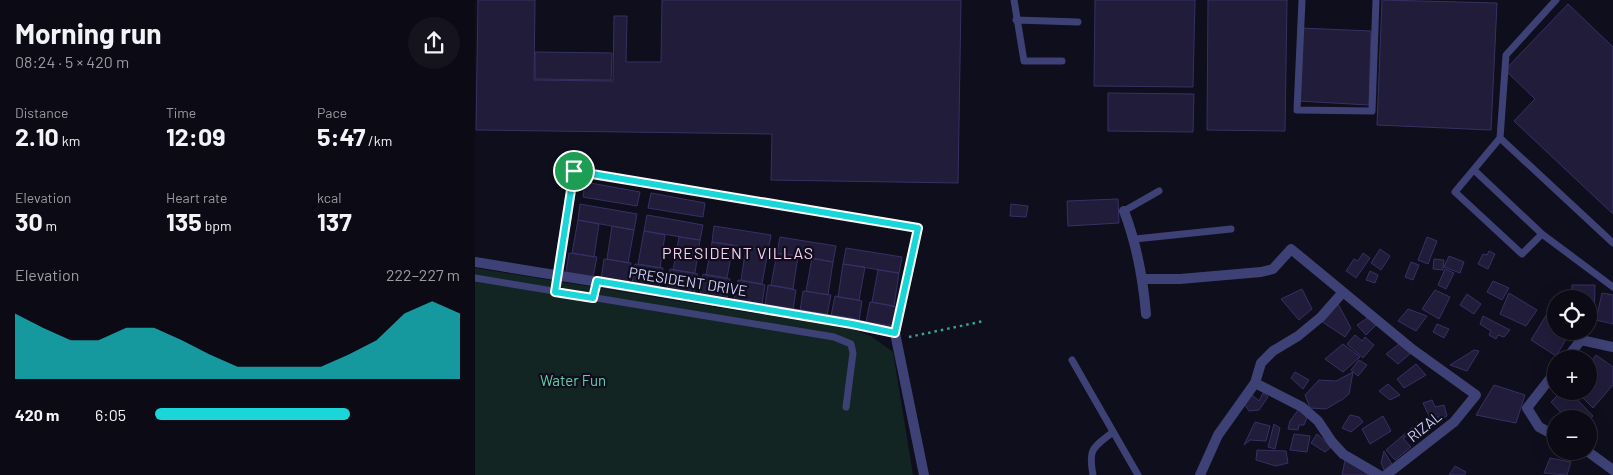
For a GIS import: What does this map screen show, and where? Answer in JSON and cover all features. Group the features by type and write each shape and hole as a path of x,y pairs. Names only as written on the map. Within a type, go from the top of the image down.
{"street":[{"path":"558,275 574,171"},
{"path":"1124,211 1135,239 1143,279 1146,314"},
{"path":"1143,279 1179,279 1261,272 1273,269 1291,249 1343,292 1315,322 1298,336 1273,351 1261,363 1255,383 1218,435 1200,475"},
{"name":"PRESIDENT DRIVE","path":"475,262 852,324 896,336"},
{"name":"RIZAL","path":"1343,292 1413,349 1476,395 1454,422 1386,475"},
{"path":"896,336 924,475"},
{"path":"1573,350 1581,340 1613,347"},
{"path":"1547,382 1527,408 1539,427 1547,431"},
{"path":"1255,383 1302,407 1319,421 1332,442 1343,454 1379,475"},
{"path":"1597,458 1613,470"}],"lane":[{"path":"1014,0 1024,62 1062,61"},
{"path":"1301,0 1297,110 1372,111 1376,0"},
{"path":"1542,234 1522,254 1455,192 1501,138 1506,55 1556,0"},
{"path":"1016,20 1078,22"},
{"path":"1501,138 1613,243"},
{"path":"1474,170 1542,234 1613,286"},
{"path":"1124,211 1159,191"},
{"path":"1135,239 1231,229"},
{"path":"555,292 558,275"},
{"path":"475,278 834,338 851,344 853,353 846,407"},
{"path":"593,298 597,281"},
{"path":"1072,360 1138,475"},
{"path":"1093,475 1090,456 1093,448 1113,432"}],"path":[{"path":"574,171 918,228 896,336 984,321"}],"green space":[{"name":"Water Fun","path":"475,268 851,329 871,336 893,352 913,475 475,475"}],"building":[{"path":"478,0 535,0 534,80 613,81 614,16 627,16 626,62 661,62 662,0 961,0 958,183 771,180 772,134 476,130"},
{"path":"1095,0 1195,0 1193,87 1094,86"},
{"path":"1208,0 1287,0 1285,131 1207,130"},
{"path":"1382,0 1497,3 1491,130 1377,125"},
{"path":"1568,4 1613,47 1613,214 1514,121 1535,99 1505,70"},
{"path":"1301,28 1371,31 1369,105 1298,101"},
{"path":"535,52 612,53 611,80 535,79"},
{"path":"1108,93 1194,94 1193,132 1108,131"},
{"path":"585,182 640,192 637,206 583,197"},
{"path":"651,193 705,203 703,217 648,208"},
{"path":"1118,199 1119,223 1068,226 1067,201"},
{"path":"580,204 637,214 634,230 578,220"},
{"path":"1011,204 1028,206 1026,217 1010,216"},
{"path":"647,215 703,225 700,240 644,231"},
{"path":"578,220 599,224 594,257 572,253"},
{"path":"612,226 634,230 628,263 607,259"},
{"path":"714,226 771,235 768,251 712,242"},
{"path":"644,231 665,235 660,268 638,264"},
{"path":"679,237 700,240 695,273 673,270"},
{"path":"780,237 836,246 833,262 777,253"},
{"path":"1427,237 1437,241 1428,264 1418,260"},
{"path":"712,242 733,245 727,278 706,275"},
{"path":"746,247 768,251 762,284 741,280"},
{"path":"846,248 902,257 899,273 843,264"},
{"path":"1380,249 1390,256 1381,270 1371,263"},
{"path":"1489,251 1495,254 1488,269 1478,264 1483,254 1487,255"},
{"path":"569,253 597,257 593,277 566,273"},
{"path":"777,253 798,256 793,289 771,285"},
{"path":"1363,253 1370,258 1356,278 1346,271 1354,259 1358,261"},
{"path":"1449,256 1464,262 1460,273 1444,267"},
{"path":"812,258 833,262 828,295 806,291"},
{"path":"604,259 631,263 628,283 601,279"},
{"path":"1434,259 1444,260 1443,270 1433,269"},
{"path":"1411,262 1419,265 1413,280 1405,277"},
{"path":"635,264 663,268 659,288 632,284"},
{"path":"843,264 865,267 859,300 838,297"},
{"path":"670,269 698,274 694,294 667,289"},
{"path":"1445,269 1454,273 1446,289 1438,285"},
{"path":"878,270 899,273 894,306 872,302"},
{"path":"1370,271 1378,275 1375,283 1366,280"},
{"path":"703,274 730,279 727,299 700,294"},
{"path":"738,280 765,285 762,305 734,300"},
{"path":"1493,281 1509,288 1502,300 1487,292"},
{"path":"768,285 796,290 793,310 765,305"},
{"path":"1572,285 1595,285 1595,290 1572,290"},
{"path":"1302,289 1312,309 1299,320 1281,299"},
{"path":"1435,290 1450,297 1439,319 1422,309"},
{"path":"803,291 831,295 827,315 800,311"},
{"path":"1509,293 1537,310 1526,326 1500,314"},
{"path":"1602,293 1613,295 1613,324 1597,320"},
{"path":"1467,294 1481,304 1474,314 1460,305"},
{"path":"835,296 862,301 859,321 831,316"},
{"path":"870,302 897,307 894,326 866,322"},
{"path":"1338,304 1351,328 1345,337 1321,321"},
{"path":"1408,309 1427,316 1416,331 1398,321"},
{"path":"1547,314 1547,340 1566,340 1560,350 1547,350 1531,340"},
{"path":"1483,316 1510,330 1504,337 1498,335 1496,339 1489,335 1491,331 1480,324"},
{"path":"1369,317 1376,325 1366,335 1357,325"},
{"path":"1437,324 1449,329 1444,338 1433,332"},
{"path":"1355,335 1362,341 1365,337 1374,345 1363,358 1347,344"},
{"path":"1343,344 1360,357 1343,372 1325,359"},
{"path":"1399,344 1411,353 1398,364 1386,354"},
{"path":"1474,350 1479,351 1467,371 1450,365"},
{"path":"1597,356 1613,367 1613,385 1593,408 1585,400 1597,400"},
{"path":"1359,360 1367,365 1358,376 1351,370"},
{"path":"1416,364 1426,375 1404,388 1397,379"},
{"path":"1295,372 1309,380 1303,389 1291,378"},
{"path":"1353,372 1349,394 1326,409 1310,408 1305,395 1319,380 1336,381"},
{"path":"1388,384 1400,395 1390,400 1379,391"},
{"path":"1494,385 1525,395 1516,423 1476,415"},
{"path":"1263,393 1268,397 1259,410 1249,411 1245,405 1251,394 1259,401"},
{"path":"1432,400 1435,407 1444,405 1447,416 1439,420 1439,417 1430,418 1423,403"},
{"path":"1553,400 1578,400 1587,410 1559,410 1551,402"},
{"path":"1299,409 1308,415 1304,425 1299,425 1298,430 1288,429 1290,421"},
{"path":"1350,415 1359,417 1363,422 1351,432 1342,428"},
{"path":"1383,416 1391,431 1370,444 1362,429"},
{"path":"1255,422 1270,426 1266,441 1250,440 1244,445"},
{"path":"1274,424 1280,428 1275,449 1268,447"},
{"path":"1414,426 1418,431 1403,438 1411,447 1395,460 1386,450"},
{"path":"1294,434 1310,436 1307,452 1290,450"},
{"path":"1317,434 1331,447 1325,452 1311,443"},
{"path":"1257,450 1286,451 1288,463 1276,466 1256,460"},
{"path":"1384,451 1393,466 1385,472 1381,463"},
{"path":"1345,460 1368,474 1342,475"},
{"path":"1549,460 1571,462 1567,475 1544,473"},
{"path":"1455,466 1466,472 1464,475 1449,475"}],"district":[{"name":"PRESIDENT VILLAS","path":"738,252"}],"route":[{"path":"574,171 918,228 895,333 597,281 593,298 555,292 574,171"}]}
